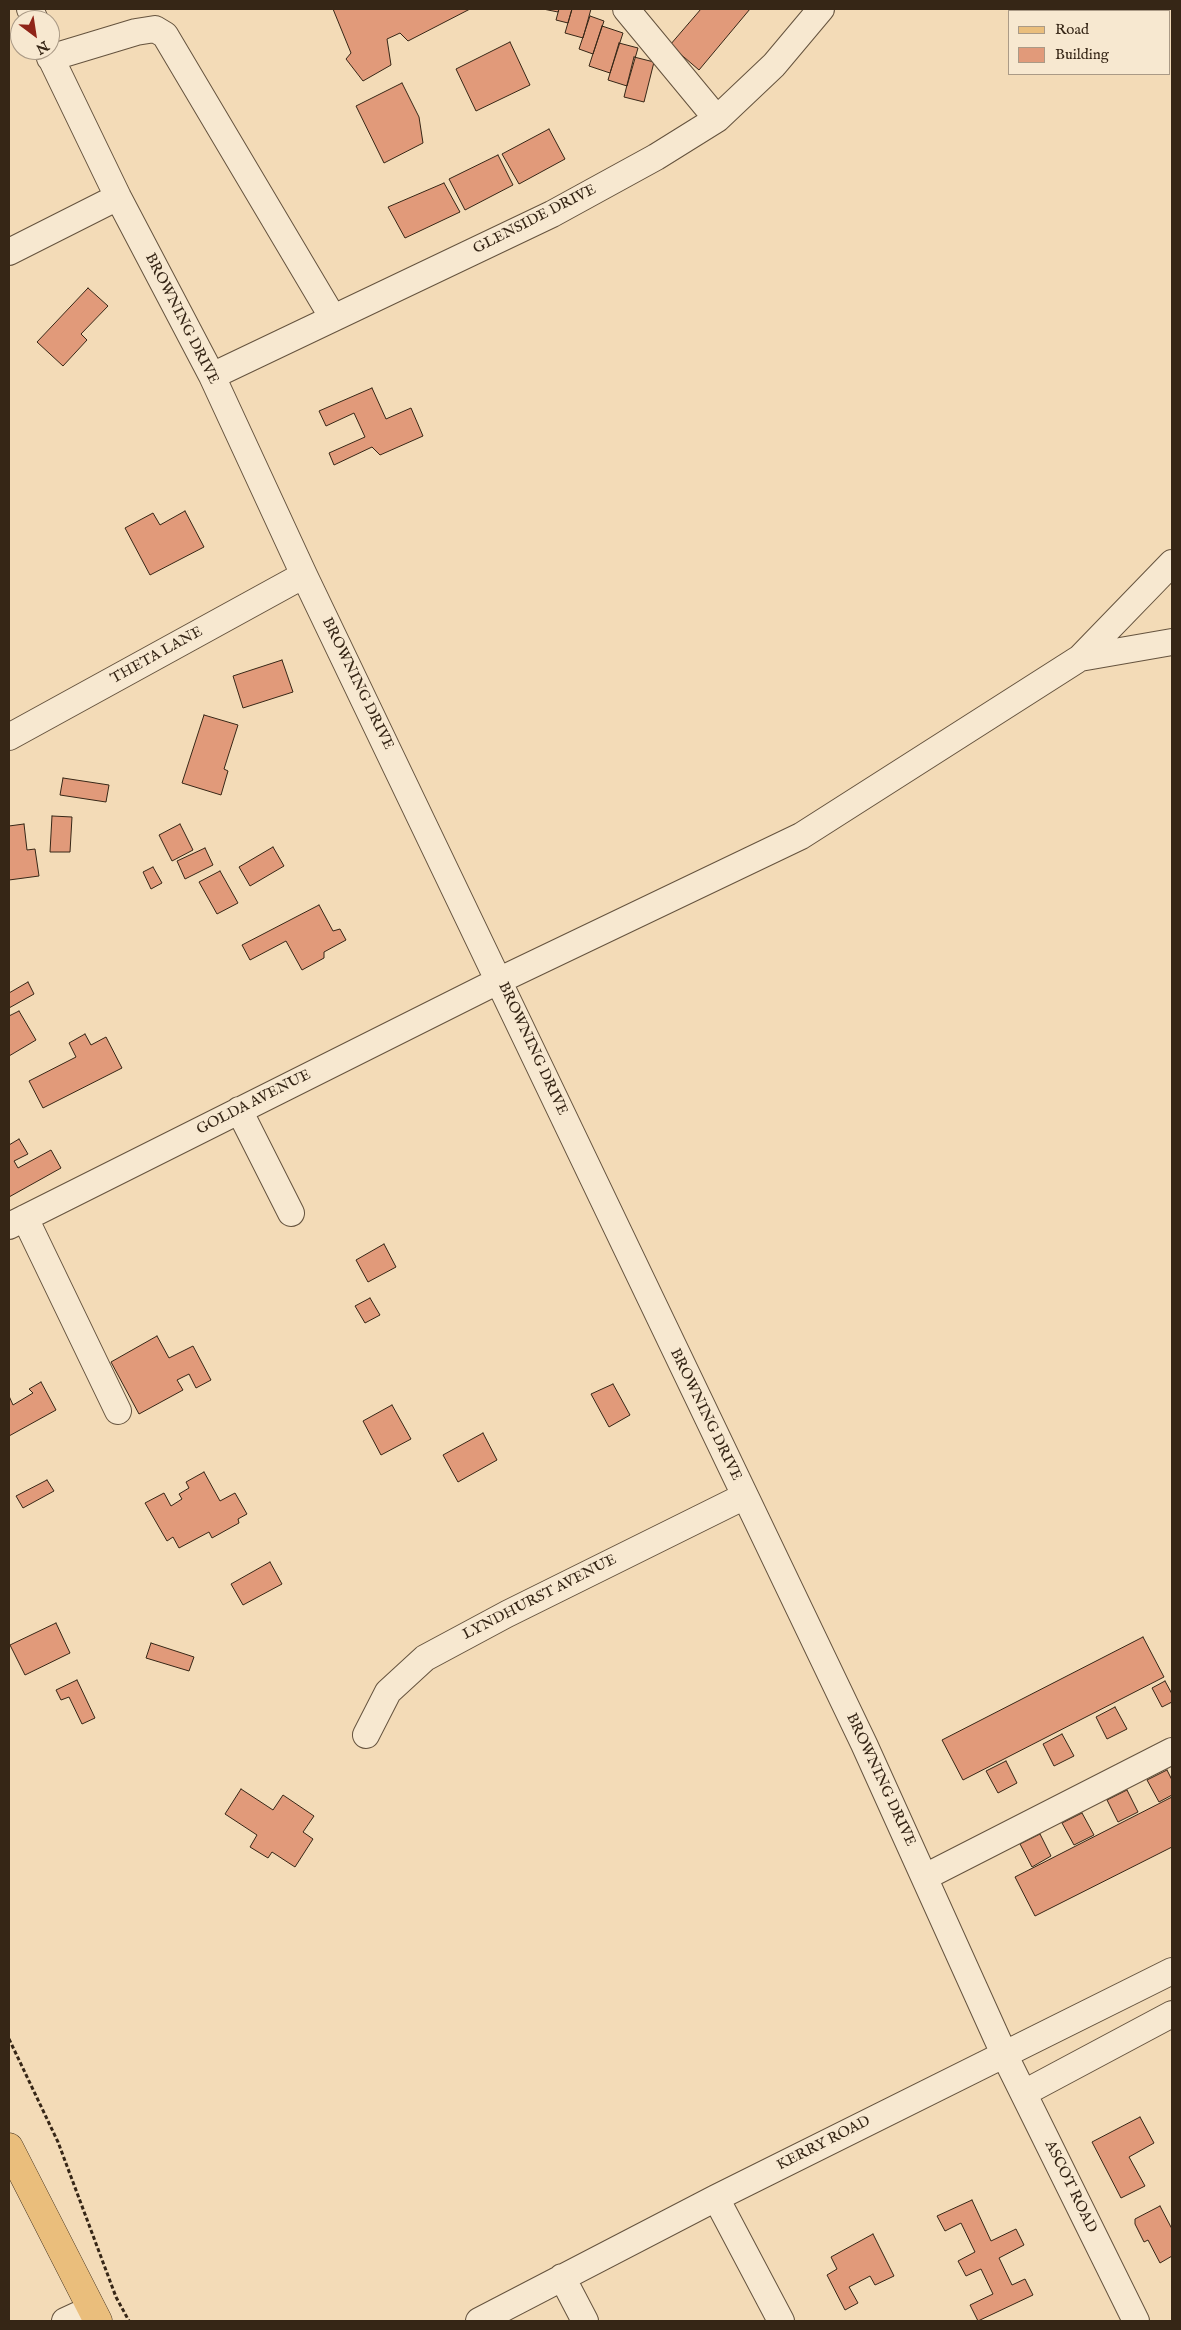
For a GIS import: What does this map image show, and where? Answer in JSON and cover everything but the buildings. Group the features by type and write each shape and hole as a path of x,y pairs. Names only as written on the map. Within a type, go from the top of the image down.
{"main road":[{"path":"9,2147 94,2315"}],"street":[{"path":"626,9 717,119"},
{"name":"GLENSIDE DRIVE","path":"212,376 552,214 656,157 717,119 774,65 821,9"},
{"path":"60,51 155,29 165,35 333,318"},
{"name":"BROWNING DRIVE","path":"52,60 118,197 212,376 304,575 500,980 744,1496 851,1717 925,1876 1004,2054"},
{"path":"9,252 118,197"},
{"path":"1080,658 1172,562"},
{"name":"THETA LANE","path":"9,737 304,575"},
{"path":"1080,658 1172,642"},
{"name":"GOLDA AVENUE","path":"17,1222 500,980 801,836 1080,658"},
{"path":"239,1110 291,1213"},
{"path":"17,1222 118,1411"},
{"name":"LYNDHURST AVENUE","path":"366,1736 388,1692 426,1658 507,1614 744,1496"},
{"path":"925,1876 1172,1751"},
{"name":"KERRY ROAD","path":"479,2321 716,2198 1172,1970"},
{"path":"1024,2093 1172,2014"},
{"name":"ASCOT ROAD","path":"1004,2054 1136,2321"},
{"path":"716,2198 781,2321"},
{"path":"562,2277 585,2321"},
{"path":"65,2321 94,2315"}],"path":[{"path":"9,2039 58,2142 116,2297 129,2321"}]}
